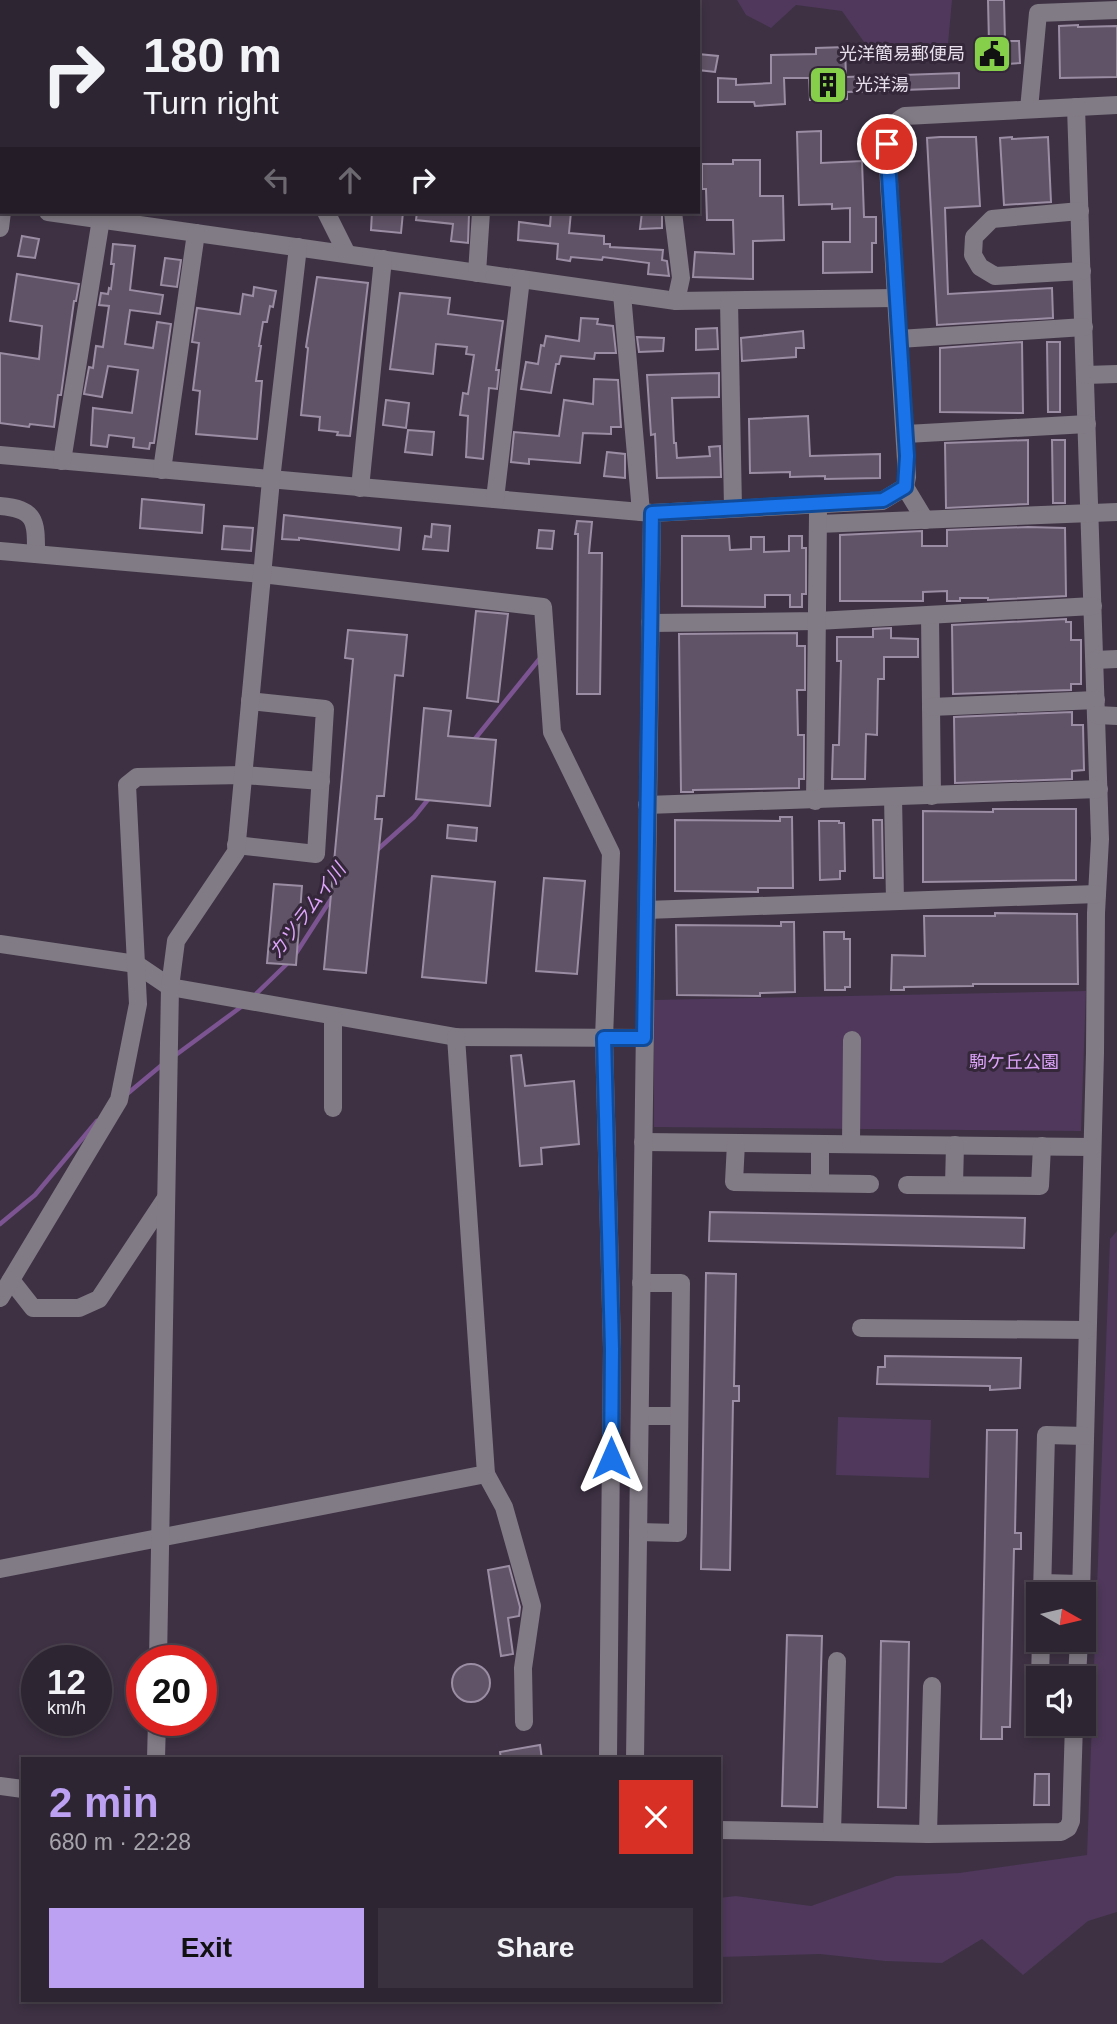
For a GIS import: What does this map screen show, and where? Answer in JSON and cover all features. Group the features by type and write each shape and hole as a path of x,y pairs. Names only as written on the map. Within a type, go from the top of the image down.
{"street":[{"path":"1029,109 1038,13 1117,10"},
{"path":"925,520 905,487 906,434 887,144 889,132 896,121 905,116 1117,105"},
{"path":"1076,107 1100,839 1081,1582"},
{"path":"1080,211 992,219 974,237 972,255 980,267 995,276 1082,271"},
{"path":"63,214 101,219 128,217 196,233 676,301 897,298"},
{"path":"328,214 347,254"},
{"path":"477,272 481,214"},
{"path":"673,214 681,278 676,301"},
{"path":"62,461 101,219"},
{"path":"162,470 196,233"},
{"path":"158,1645 170,987 176,941 236,852 271,480 298,247"},
{"path":"360,488 383,259"},
{"path":"495,499 521,279"},
{"path":"622,295 646,512 650,623 635,1757"},
{"path":"729,301 733,509"},
{"path":"899,339 1084,327"},
{"path":"1085,375 1117,374"},
{"path":"906,434 1087,424"},
{"path":"0,455 646,512 883,500 905,487"},
{"path":"815,801 818,504"},
{"path":"0,506 16,507 27,512 35,522 36,554"},
{"path":"818,524 1117,512"},
{"path":"0,551 262,574 542,607 552,732 611,853 604,1038 612,1349 608,1757"},
{"path":"650,623 817,621 1093,606"},
{"path":"930,615 932,796"},
{"path":"1095,660 1117,659"},
{"path":"236,845 317,854 325,709 250,701"},
{"path":"931,707 1097,708 1117,716"},
{"path":"0,1298 119,1100 138,1004 127,785 137,777 243,775 321,781"},
{"path":"647,805 1099,789"},
{"path":"893,797 895,901"},
{"path":"646,910 1097,894"},
{"path":"0,944 136,964 170,987 456,1037 644,1038"},
{"path":"333,1016 333,1108"},
{"path":"456,1037 486,1474 504,1507 531,1606 523,1668 524,1722"},
{"path":"850,1144 852,1040"},
{"path":"643,1142 1092,1147"},
{"path":"736,1143 734,1182 870,1184"},
{"path":"820,1144 820,1183"},
{"path":"954,1185 955,1145"},
{"path":"907,1185 1040,1186 1042,1146"},
{"path":"11,1280 33,1308 79,1308 99,1299 166,1198"},
{"path":"638,1532 678,1533 681,1283 641,1283"},
{"path":"861,1328 1087,1330"},
{"path":"641,1416 679,1416"},
{"path":"1042,1582 1046,1435 1085,1436"},
{"path":"0,1569 486,1474"},
{"path":"832,1832 837,1661"},
{"path":"928,1834 932,1686"},
{"path":"156,1757 157,1736"},
{"path":"721,1830 928,1834 1055,1833 1068,1828 1073,1736"},
{"path":"0,1786 21,1788"}],"green space":[{"path":"737,0 952,0 947,55 874,56 842,11 796,5 771,28 746,15"},
{"name":"駒ケ丘公園","path":"1086,991 1081,1131 654,1127 654,1000"},
{"path":"1117,1231 1117,1912 1088,1921 1023,1975 982,1939 942,1963 885,1961 820,1954 721,1957 721,1898 736,1896 811,1906 896,1876 959,1873 1087,1855 1091,1736 1096,1736 1096,1614 1110,1239"},
{"path":"838,1417 931,1420 929,1478 836,1475"}],"building":[{"path":"988,0 1004,0 1005,41 1019,41 1020,63 976,66 975,45 989,44"},
{"path":"1059,26 1117,26 1117,77 1060,78"},
{"path":"845,47 846,77 959,73 959,88 847,92 847,99 810,100 809,78 784,78 785,104 755,106 754,102 718,102 718,78 736,79 736,85 771,83 771,55 816,54 816,48"},
{"path":"700,54 718,56 715,72 700,70"},
{"path":"821,131 821,163 862,161 864,217 876,217 876,243 872,243 872,272 823,273 823,242 850,242 850,208 832,209 832,204 799,205 797,132"},
{"path":"976,137 980,206 945,208 948,294 1052,288 1053,318 937,325 927,138"},
{"path":"1048,137 1051,202 1004,205 1000,138"},
{"path":"733,160 760,160 760,196 783,196 784,240 753,241 753,279 693,277 695,252 734,254 733,220 707,220 706,189 702,189 702,164 733,164"},
{"path":"372,214 403,214 401,233 371,230"},
{"path":"417,214 469,214 468,243 451,241 453,224 416,220"},
{"path":"551,214 571,214 569,233 604,236 604,244 610,244 610,247 663,250 662,260 667,261 669,276 648,274 649,263 603,257 602,260 571,257 570,261 557,259 558,244 518,240 519,222 550,226"},
{"path":"642,214 662,214 662,228 640,229"},
{"path":"22,236 39,239 35,258 18,256"},
{"path":"113,244 135,246 130,290 163,295 160,314 130,310 125,344 153,348 157,322 171,324 154,443 150,443 149,449 133,447 134,438 109,435 107,447 91,445 93,408 132,413 138,370 108,366 102,397 84,394 89,367 93,368 96,346 103,347 109,306 99,305 101,293 108,294 109,288 111,289"},
{"path":"165,258 181,260 177,287 161,285"},
{"path":"17,274 79,284 54,427 0,423 0,353 39,359 42,326 10,321"},
{"path":"317,277 368,283 350,436 319,430 320,417 301,415 306,347"},
{"path":"254,287 276,291 267,322 263,322 259,346 256,381 262,381 257,439 196,434 200,391 193,390 199,343 192,342 197,308 240,314 243,294 253,296"},
{"path":"400,293 450,298 448,314 503,321 496,370 499,370 497,389 489,388 483,459 466,457 468,416 460,415 463,393 468,394 474,355 466,354 467,347 436,344 433,374 390,369"},
{"path":"581,318 598,319 597,324 613,326 616,353 595,353 594,359 561,356 559,364 556,364 551,393 521,389 526,362 538,364 541,345 544,346 546,336 579,341"},
{"path":"717,328 718,349 696,350 696,329"},
{"path":"803,331 804,348 796,348 796,357 742,361 741,338"},
{"path":"637,337 664,338 663,351 639,352"},
{"path":"1022,342 1023,413 940,412 940,348"},
{"path":"1047,342 1060,342 1060,412 1048,412"},
{"path":"719,373 719,397 672,398 677,458 710,456 709,447 720,446 721,477 657,478 655,434 651,435 647,375"},
{"path":"594,379 618,380 621,427 611,427 611,434 583,433 580,463 529,459 529,464 511,462 514,432 559,436 564,400 593,404"},
{"path":"386,400 409,403 406,428 383,425"},
{"path":"808,416 810,456 880,454 880,478 825,479 825,476 790,477 790,472 750,473 749,419"},
{"path":"408,430 434,432 432,455 405,452"},
{"path":"1028,440 1028,504 946,508 945,443"},
{"path":"1052,440 1065,440 1065,503 1053,503"},
{"path":"607,452 625,454 625,478 604,476"},
{"path":"142,499 204,505 202,533 140,528"},
{"path":"284,515 401,528 399,550 299,538 282,539"},
{"path":"577,521 592,522 589,553 602,553 600,694 577,694"},
{"path":"432,524 450,526 448,551 423,549 425,536 431,537"},
{"path":"224,526 253,528 251,551 222,549"},
{"path":"1065,528 1066,596 988,600 960,598 960,601 947,601 947,591 923,592 923,601 840,601 840,535 922,531 922,546 947,546 947,530"},
{"path":"539,530 554,531 552,549 537,548"},
{"path":"682,536 729,536 730,550 751,549 751,537 764,537 764,552 789,551 789,536 802,536 802,548 806,548 806,594 802,594 802,607 790,607 790,595 765,595 765,607 682,606"},
{"path":"476,611 508,614 498,702 467,698"},
{"path":"1066,619 1066,622 1071,622 1071,640 1081,640 1081,684 1071,684 1071,690 953,694 952,625"},
{"path":"891,628 891,638 918,639 918,657 884,657 884,679 878,679 877,735 866,734 865,779 832,779 833,745 839,745 841,661 837,661 837,637 873,637 873,629"},
{"path":"348,630 407,635 403,676 395,675 384,796 377,796 375,819 382,819 366,973 324,969 353,659 345,658"},
{"path":"797,633 797,646 805,646 805,690 797,690 798,735 804,735 804,779 799,779 799,788 681,792 679,634"},
{"path":"424,708 451,711 448,736 496,740 490,806 416,799"},
{"path":"1072,712 1072,725 1083,725 1084,770 1072,771 1072,779 955,783 954,717"},
{"path":"993,809 1076,809 1076,880 923,882 923,811 993,812"},
{"path":"780,817 792,817 793,888 758,888 758,892 675,891 675,820 780,821"},
{"path":"873,820 882,820 883,878 874,878"},
{"path":"819,821 844,823 845,871 840,871 840,879 820,880"},
{"path":"448,825 477,828 476,841 447,838"},
{"path":"432,876 495,882 486,983 422,977"},
{"path":"544,878 585,881 577,974 536,971"},
{"path":"274,884 302,886 296,965 267,963"},
{"path":"995,913 1077,914 1078,984 973,984 891,990 892,955 925,956 924,916 995,916"},
{"path":"781,922 794,922 795,992 760,993 760,996 677,995 676,925 781,926"},
{"path":"824,932 844,932 844,939 850,939 850,987 845,987 845,990 825,990"},
{"path":"521,1055 525,1086 574,1081 579,1144 541,1148 542,1164 520,1166 511,1056"},
{"path":"710,1212 1025,1218 1024,1248 709,1241"},
{"path":"706,1273 736,1274 734,1386 739,1386 739,1401 733,1401 730,1570 701,1569"},
{"path":"885,1356 1021,1358 1020,1388 990,1390 990,1386 877,1384 878,1367 885,1367"},
{"path":"987,1430 1017,1430 1015,1533 1021,1533 1021,1549 1014,1549 1010,1727 1002,1727 1002,1739 981,1739"},
{"path":"509,1566 520,1607 519,1616 508,1618 513,1654 501,1656 488,1570"},
{"path":"787,1635 822,1636 817,1807 782,1806"},
{"path":"881,1641 909,1642 906,1808 878,1807"},
{"path":"471,1664 484,1670 490,1683 484,1696 471,1702 458,1696 452,1683 458,1670"},
{"path":"540,1745 542,1757 501,1757 500,1752"},
{"path":"1035,1774 1049,1774 1049,1805 1034,1805"}],"waterway":[{"name":"カツラムイ川","path":"474,740 541,657"},
{"name":"カツラムイ川","path":"377,850 414,817 430,797"},
{"name":"カツラムイ川","path":"254,996 293,958 333,896"},
{"name":"カツラムイ川","path":"173,1057 245,1004"},
{"name":"カツラムイ川","path":"127,1094 163,1064"},
{"name":"カツラムイ川","path":"0,1224 35,1195 97,1121"}],"place":[{"name":"光洋簡易郵便局","path":"992,54"},
{"name":"光洋湯","path":"828,85"}],"route":[{"path":"611,1458 612,1349 604,1038 644,1038 652,513 883,500 905,487 907,456 887,144"}]}
